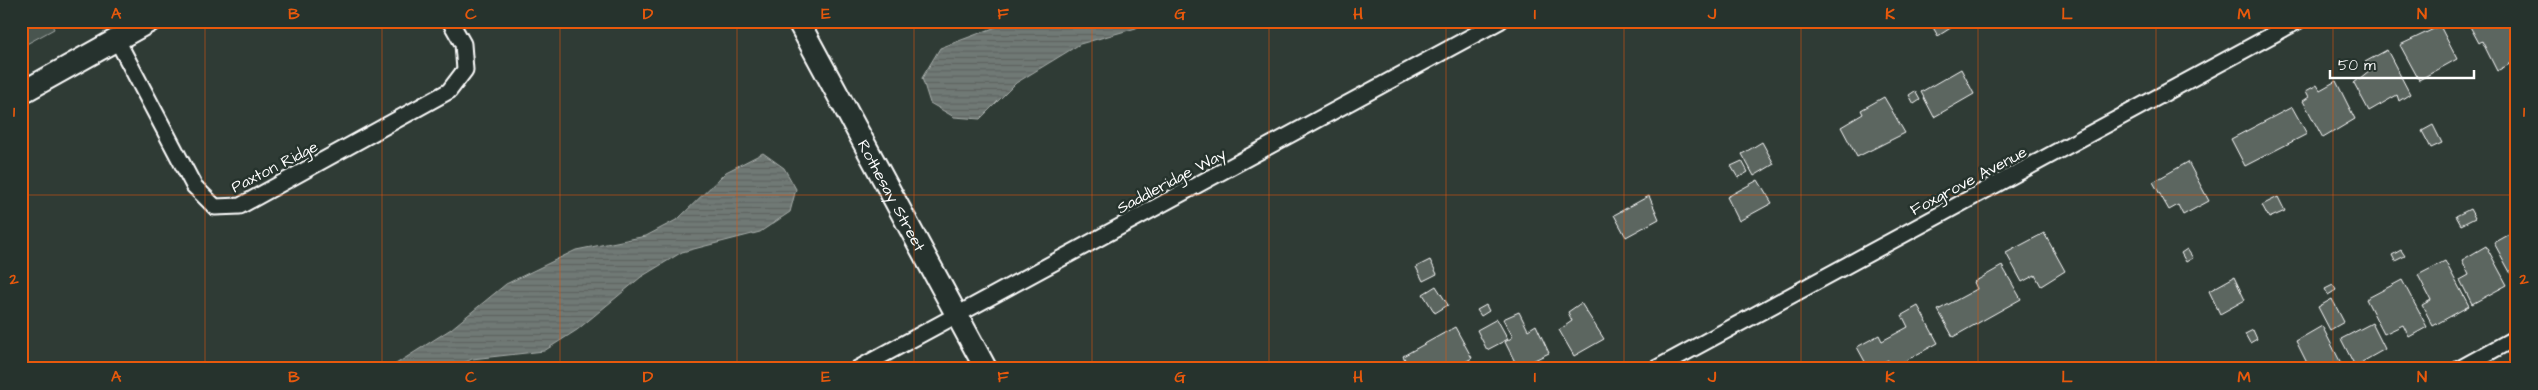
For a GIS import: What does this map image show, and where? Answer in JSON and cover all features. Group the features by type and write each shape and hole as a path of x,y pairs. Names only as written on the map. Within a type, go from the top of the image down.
{"street":[{"path":"21,93 150,21"},
{"name":"Paxton Ridge","path":"117,40 194,186 215,207 240,206 449,91 465,70 463,44 450,21"},
{"name":"Rothesay Street","path":"798,21 986,369"},
{"name":"Saddleridge Way","path":"857,369 1500,21"},
{"name":"Foxgrove Avenue","path":"1655,369 2298,21"},
{"path":"2459,369 2517,337"}],"shaded area":[{"path":"21,21 50,21 54,29 21,47"},
{"path":"1012,21 1146,21 1136,28 1080,44 1016,83 980,119 954,117 930,103 922,78 940,48"},
{"path":"763,153 784,168 796,189 790,212 760,232 682,252 641,277 577,330 544,351 472,359 451,369 388,369 451,329 506,284 576,250 646,236 678,219 726,172"}],"building":[{"path":"1934,21 1960,22 1938,36 1931,24"},
{"path":"2467,21 2517,21 2517,60 2497,71 2482,41 2479,43"},
{"path":"2440,26 2457,59 2419,80 2400,45"},
{"path":"2387,50 2410,94 2399,101 2397,95 2369,111 2354,83 2370,70 2365,62"},
{"path":"1961,69 1974,94 1934,117 1921,92"},
{"path":"2336,81 2355,119 2323,138 2303,101 2309,97 2306,91 2317,85 2320,90"},
{"path":"1915,91 1920,100 1914,104 1909,95"},
{"path":"1884,97 1905,133 1857,157 1841,127 1863,114 1861,110"},
{"path":"2292,107 2307,134 2245,166 2231,139"},
{"path":"2433,125 2442,143 2431,148 2422,131"},
{"path":"1762,142 1774,164 1754,176 1742,154"},
{"path":"1742,161 1748,172 1738,178 1731,166"},
{"path":"2188,162 2209,201 2183,215 2178,205 2169,210 2153,182"},
{"path":"1758,180 1772,203 1739,221 1727,197"},
{"path":"1649,196 1659,219 1626,237 1614,215"},
{"path":"2278,197 2285,211 2269,218 2262,205"},
{"path":"2470,209 2475,218 2461,225 2456,216"},
{"path":"2517,224 2517,271 2511,274 2494,243 2512,233 2510,227"},
{"path":"2044,233 2065,271 2041,286 2035,275 2022,282 2006,253"},
{"path":"2486,246 2507,285 2472,304 2460,280 2469,275 2462,260"},
{"path":"2187,249 2193,258 2186,262 2181,253"},
{"path":"2401,250 2405,256 2395,261 2392,255"},
{"path":"1430,260 1437,274 1423,281 1416,267"},
{"path":"2445,261 2469,306 2433,326 2422,305 2431,300 2418,275"},
{"path":"2002,266 2021,299 1953,337 1938,310 1977,289 1974,282"},
{"path":"2234,277 2245,300 2220,314 2209,291"},
{"path":"2402,280 2427,327 2409,337 2403,325 2384,334 2366,299"},
{"path":"2333,285 2336,290 2328,295 2325,289"},
{"path":"1436,286 1448,305 1435,313 1423,294"},
{"path":"2332,299 2344,322 2330,330 2318,307"},
{"path":"1581,303 1604,339 1574,356 1559,330 1572,321 1568,312"},
{"path":"1486,305 1489,311 1481,316 1477,310"},
{"path":"1918,306 1938,343 1892,368 1888,360 1869,369 1857,347 1879,335 1882,341 1908,327 1902,315"},
{"path":"1519,312 1528,330 1536,325 1549,353 1518,368 1505,342 1513,337 1503,319"},
{"path":"1497,319 1508,339 1487,350 1477,330"},
{"path":"2372,323 2385,349 2355,366 2341,339"},
{"path":"2322,326 2344,369 2299,367 2307,363 2296,341"},
{"path":"1455,327 1472,358 1453,369 1410,369 1403,356"},
{"path":"2253,330 2257,339 2250,343 2245,334"}]}
